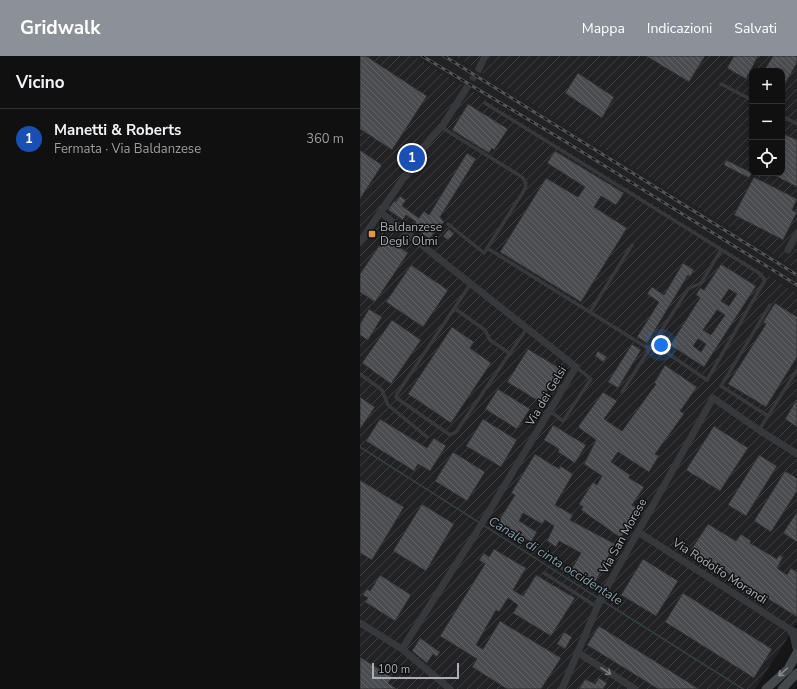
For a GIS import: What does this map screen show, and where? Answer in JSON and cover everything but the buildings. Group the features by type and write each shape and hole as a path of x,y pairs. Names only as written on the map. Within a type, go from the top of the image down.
{"main road":[{"path":"766,689 788,669 797,650"},
{"path":"782,689 797,673"}],"street":[{"path":"479,69 485,56"},
{"path":"360,242 466,89"},
{"name":"Via dei Gelsi","path":"380,212 576,367 476,533 402,649"},
{"path":"788,250 797,233"},
{"name":"Via San Morese","path":"562,689 603,595 713,398 759,430"},
{"path":"759,430 797,454"},
{"name":"Via Rodolfo Morandi","path":"638,532 797,633"},
{"path":"361,625 402,649 450,689"},
{"path":"789,629 793,635 797,650"},
{"path":"577,652 635,689"}],"lane":[{"path":"721,84 749,98"},
{"path":"485,103 758,273 765,280 707,380 657,346 646,347 487,248"},
{"path":"785,118 797,124"},
{"path":"441,127 522,177 526,183 525,189 484,253 448,224"},
{"path":"590,312 632,245"},
{"path":"622,392 688,289 701,282 721,250"},
{"path":"471,283 397,394 396,397 398,399 450,435 456,432 527,328"},
{"path":"768,416 721,386 770,305"},
{"path":"454,308 485,330 490,340 509,353"},
{"path":"550,411 563,421 591,379 576,367"},
{"path":"759,430 797,370"},
{"path":"360,374 382,390 388,405 427,436"},
{"path":"552,562 603,595"},
{"path":"544,573 598,606"}],"shaded area":[{"path":"360,56 414,56 797,293 797,623 755,689 360,689"},
{"path":"414,56 455,56 797,270 797,293 484,98"},
{"path":"455,56 797,56 797,270"}],"waterway":[{"name":"Canale di cinta occidentale","path":"360,447 480,523"},
{"name":"Canale di cinta occidentale","path":"483,525 598,598"},
{"name":"Canale di cinta occidentale","path":"603,601 743,689"}],"tunnel":[{"path":"466,89 479,69"}],"railway":[{"path":"422,56 566,142 797,285"},
{"path":"444,56 797,275"}],"place":[{"name":"Manetti & Roberts","path":"412,158"},
{"name":"Baldanzese Degli Olmi","path":"372,234"}]}
